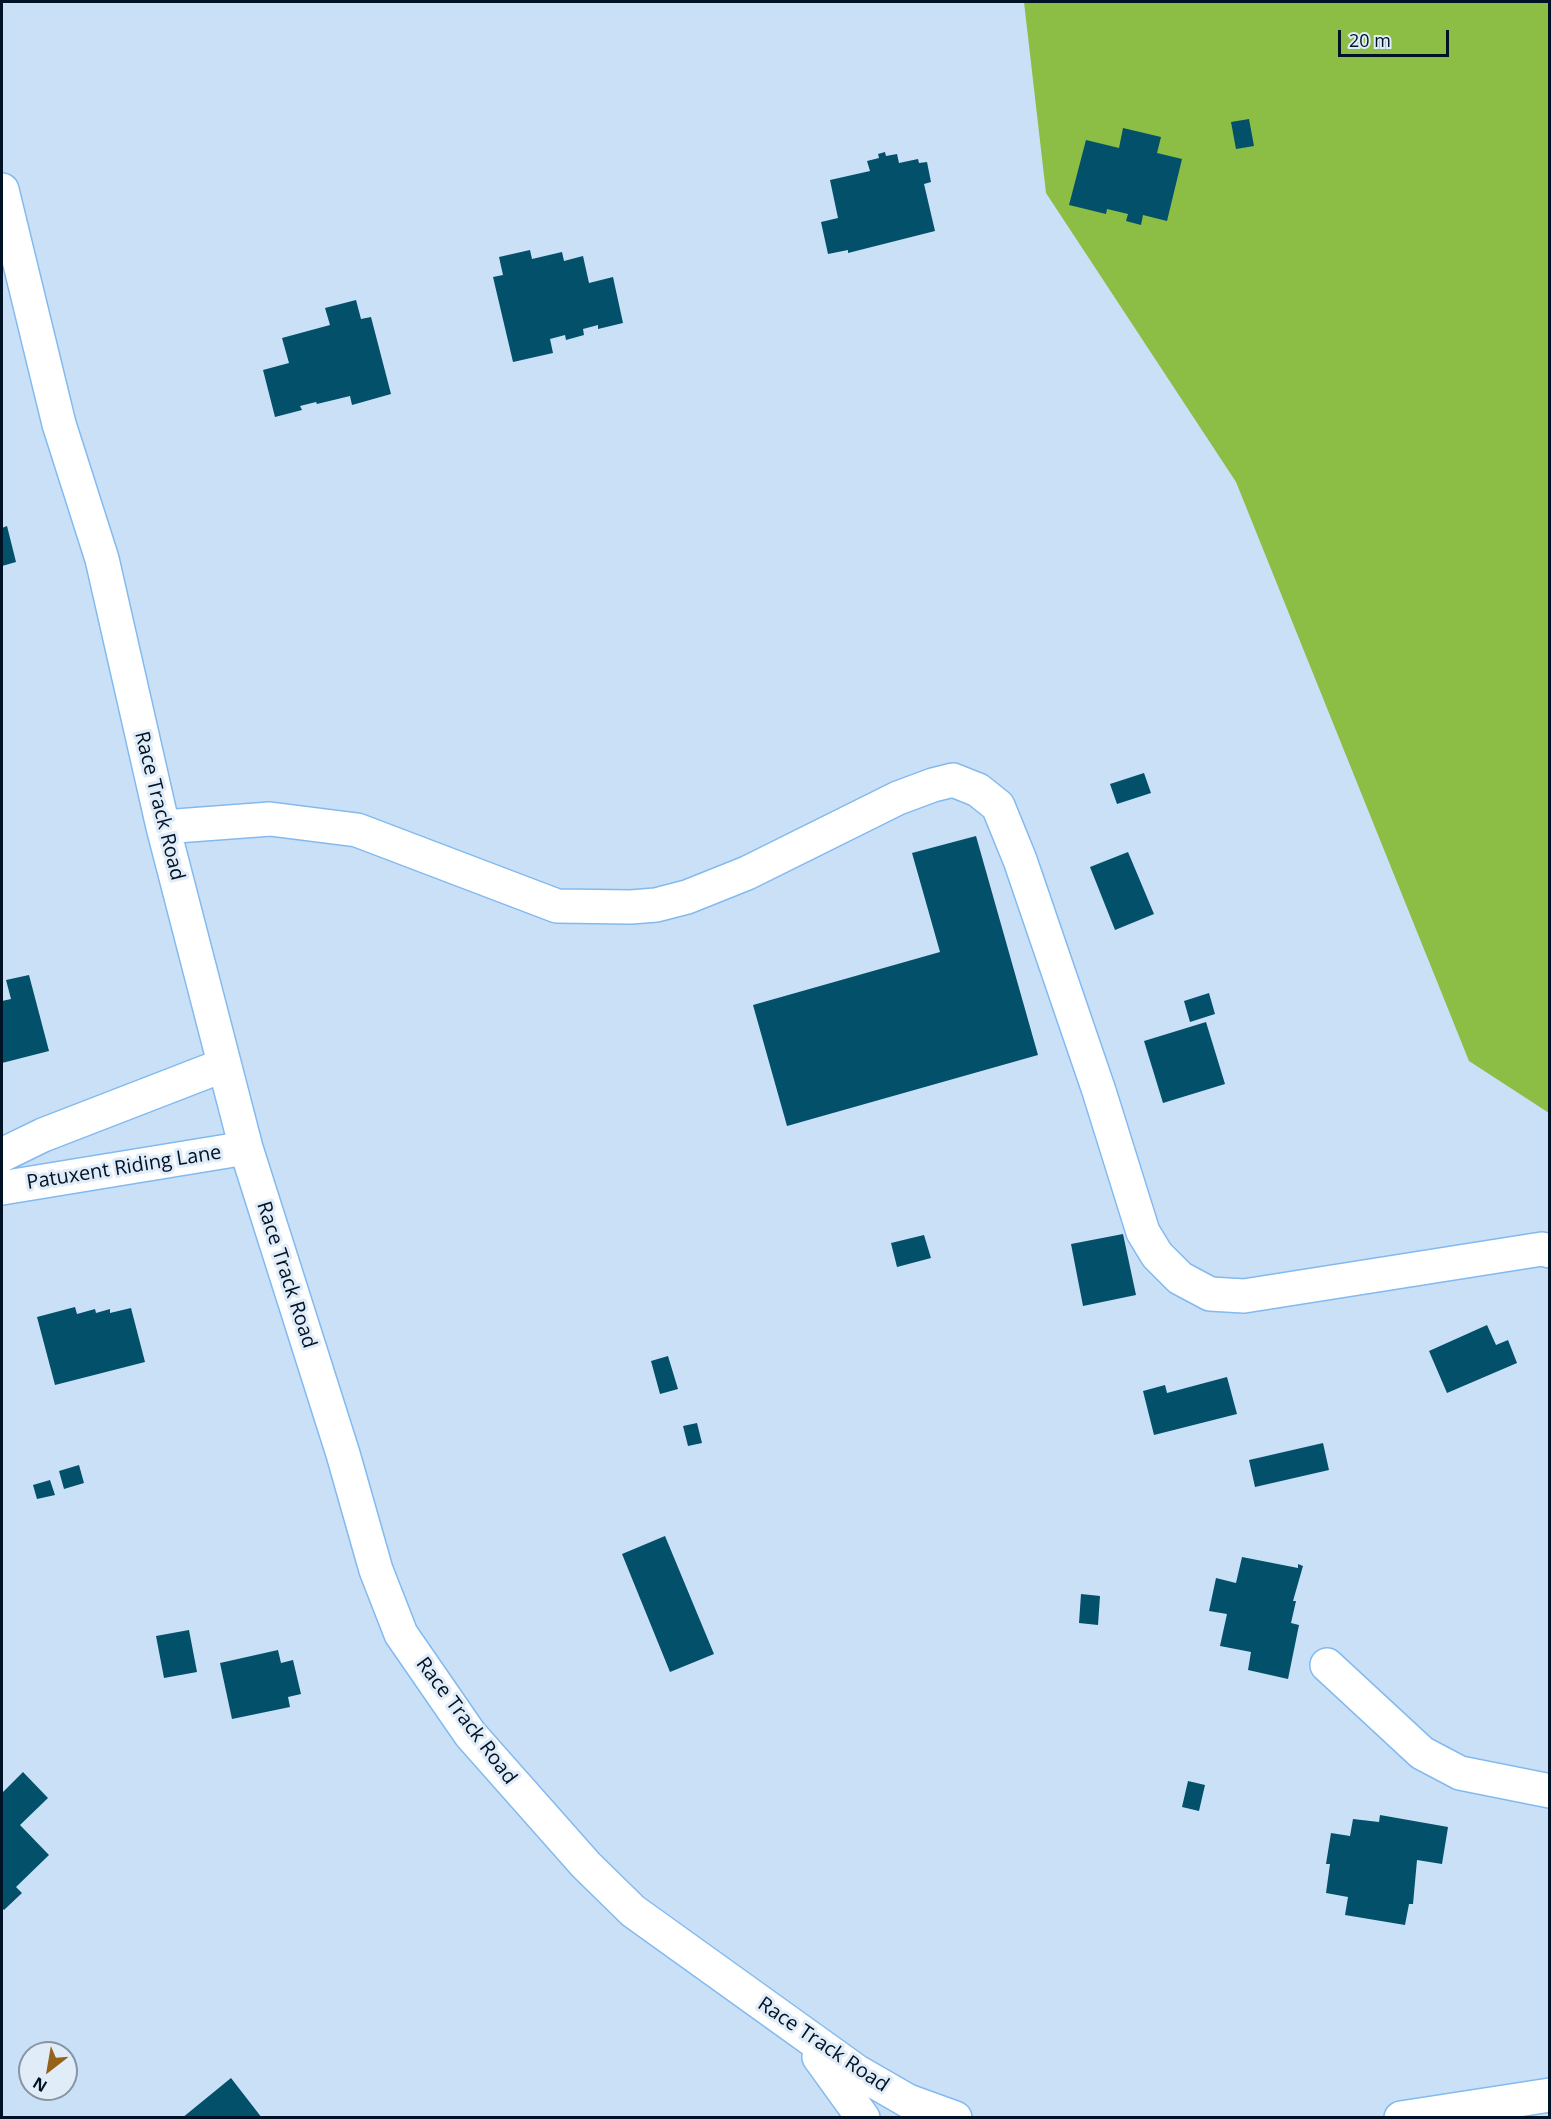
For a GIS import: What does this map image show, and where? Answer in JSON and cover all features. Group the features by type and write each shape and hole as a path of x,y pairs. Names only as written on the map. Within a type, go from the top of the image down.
{"street":[{"name":"Race Track Road","path":"2,190 59,424 102,559 163,827 246,1148 343,1454 376,1570 401,1634 470,1734 586,1865 633,1911 782,2019 867,2077 908,2101 954,2118"},
{"path":"163,827 270,819 357,830 557,906 631,907 656,905 687,897 747,873 898,798 953,780 978,790 998,806 1020,860 1095,1080 1143,1232 1156,1255 1180,1278 1210,1294 1244,1296 1520,1252 1542,1249 1550,1251"},
{"name":"Patuxent Riding Lane","path":"2,1155 43,1135 224,1065"},
{"name":"Patuxent Riding Lane","path":"2,1188 246,1148"},
{"path":"1327,1665 1422,1753 1460,1773 1550,1791"},
{"path":"782,2019 822,2060 863,2118"},
{"path":"1401,2118 1550,2095"}],"green space":[{"path":"1024,2 1549,2 1549,1113 1469,1061 1236,482 1046,193"}],"building":[{"path":"1249,119 1254,146 1236,149 1231,122"},
{"path":"1123,128 1161,137 1157,153 1182,159 1167,221 1143,215 1141,225 1126,221 1128,214 1107,209 1106,214 1069,205 1086,140 1119,148"},
{"path":"885,152 886,156 897,154 899,163 918,159 919,163 927,162 931,182 924,184 935,231 848,253 848,250 828,254 821,222 838,218 830,180 870,171 867,161 879,158 878,154"},
{"path":"530,250 532,259 562,252 564,261 583,256 589,283 613,277 623,323 598,329 598,325 583,329 584,335 566,340 565,335 550,339 553,353 513,362 493,277 503,275 499,257"},
{"path":"356,300 361,319 371,317 391,394 352,405 350,396 317,404 316,402 300,406 302,410 275,417 263,370 289,363 282,338 330,325 325,308"},
{"path":"7,526 16,562 2,566 2,528"},
{"path":"1144,773 1151,793 1117,804 1110,784"},
{"path":"976,836 1038,1055 787,1126 753,1005 940,952 912,853"},
{"path":"1128,852 1154,914 1115,930 1090,867"},
{"path":"29,975 49,1051 2,1063 2,1001 11,999 6,980"},
{"path":"1209,993 1215,1014 1190,1022 1184,1001"},
{"path":"1206,1022 1225,1084 1163,1103 1144,1041"},
{"path":"1123,1234 1136,1295 1083,1306 1071,1244"},
{"path":"924,1235 931,1258 897,1267 891,1243"},
{"path":"75,1307 77,1314 95,1309 96,1313 110,1309 110,1313 131,1308 145,1362 55,1385 37,1317"},
{"path":"1487,1325 1496,1345 1508,1340 1517,1363 1447,1393 1429,1351"},
{"path":"668,1356 678,1389 660,1394 651,1361"},
{"path":"1227,1377 1237,1414 1154,1435 1143,1391 1165,1385 1167,1393"},
{"path":"697,1423 702,1443 688,1446 683,1426"},
{"path":"1323,1443 1329,1470 1255,1487 1249,1460"},
{"path":"79,1465 84,1483 64,1489 59,1471"},
{"path":"50,1480 55,1495 37,1499 33,1485"},
{"path":"665,1536 714,1654 670,1672 622,1554"},
{"path":"1242,1557 1298,1568 1298,1564 1303,1566 1293,1601 1296,1601 1291,1623 1299,1625 1288,1679 1248,1670 1251,1652 1220,1646 1227,1614 1209,1611 1216,1578 1236,1583"},
{"path":"1081,1594 1100,1596 1098,1625 1079,1623"},
{"path":"189,1630 197,1672 164,1678 156,1636"},
{"path":"278,1650 281,1663 293,1660 301,1694 288,1697 290,1707 232,1719 220,1663"},
{"path":"23,1772 48,1798 20,1825 49,1855 16,1887 22,1893 4,1910 2,1908 2,1793"},
{"path":"1188,1781 1205,1785 1199,1811 1182,1807"},
{"path":"1380,1815 1448,1827 1442,1864 1417,1860 1413,1904 1409,1904 1405,1925 1345,1915 1348,1897 1326,1893 1330,1864 1326,1864 1331,1833 1350,1836 1353,1819 1379,1822"},
{"path":"231,2078 262,2118 182,2118"}]}
